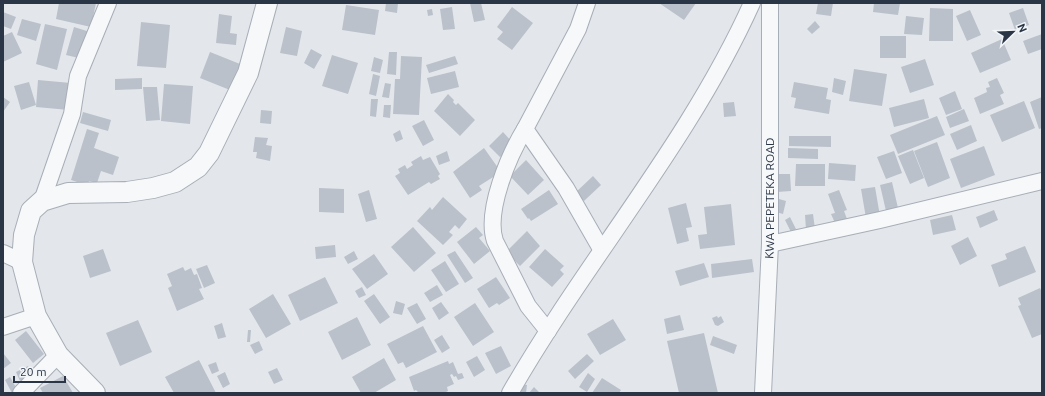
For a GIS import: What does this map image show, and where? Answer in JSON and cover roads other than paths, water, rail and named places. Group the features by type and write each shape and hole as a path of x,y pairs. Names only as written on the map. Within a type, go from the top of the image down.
{"street":[{"path":"42,201 72,114 78,76 108,3"},
{"path":"95,393 58,356 36,316 22,262 24,235 31,211 42,201 68,194 127,192 153,188 175,182 198,167 209,153 248,73 267,3"},
{"path":"548,331 528,306 495,242 492,232 493,218 504,169 511,152 525,129 578,29 587,3"},
{"path":"510,393 548,331 602,249 676,141 741,27 752,3"},
{"name":"KWA PEPETEKA ROAD","path":"763,393 770,244 770,3"},
{"path":"525,129 566,188 602,249"},
{"path":"770,244 880,220 1042,181"},
{"path":"3,253 22,262"},
{"path":"3,327 36,316"},
{"path":"21,393 58,356"}]}
